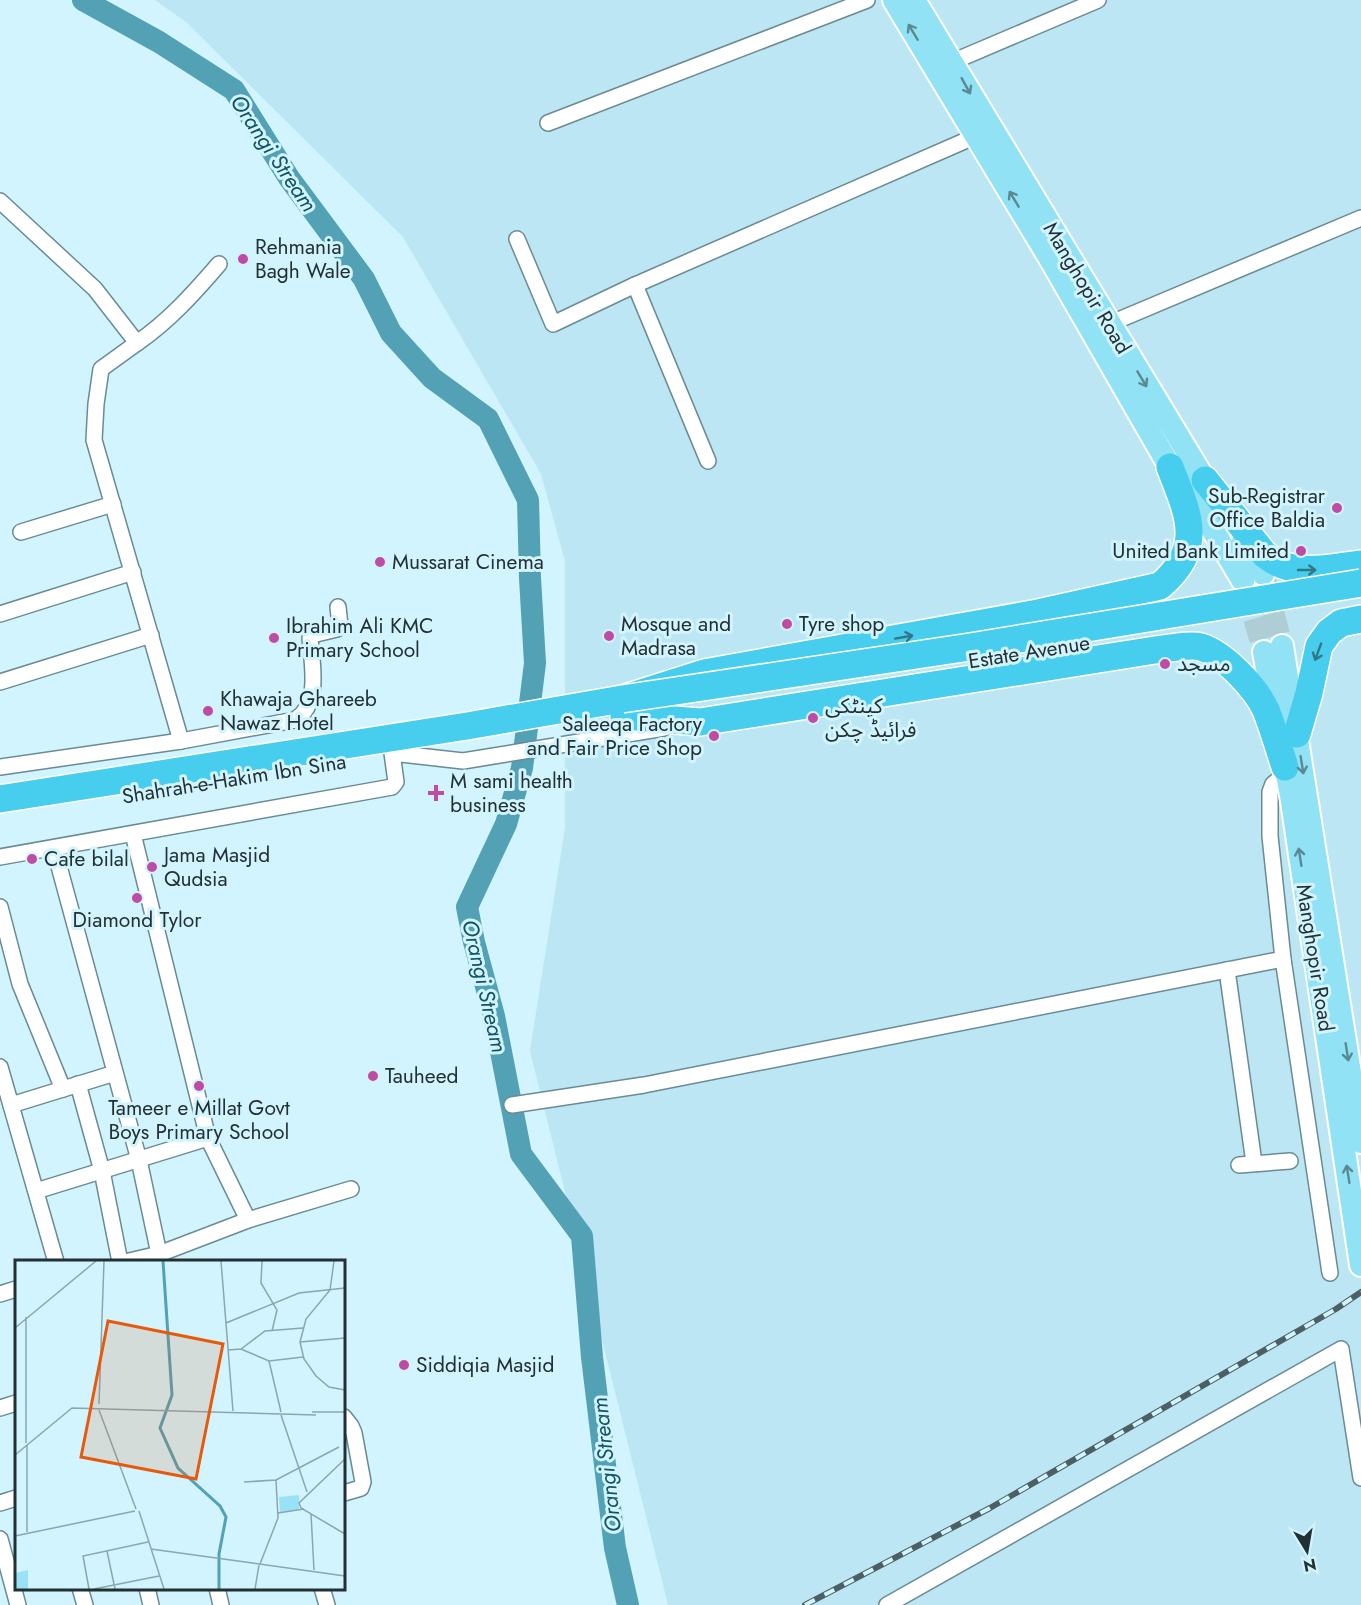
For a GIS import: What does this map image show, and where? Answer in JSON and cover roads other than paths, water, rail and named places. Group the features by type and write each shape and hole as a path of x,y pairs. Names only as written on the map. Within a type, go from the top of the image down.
{"highway":[{"path":"623,707 704,673 1038,613 1160,586 1172,575 1187,550 1190,523 1170,467"},
{"path":"1204,480 1265,555 1275,563 1291,569 1309,571 1361,564"},
{"path":"1361,571 1350,580 1347,593 1353,605 1361,610"},
{"path":"467,734 970,647 1361,584"},
{"name":"Estate Avenue","path":"699,713 1361,600"},
{"path":"1038,613 1151,601 1168,603 1179,614 1180,631 1171,644 1155,650"},
{"path":"1297,734 1319,646 1329,632 1341,623 1361,619"},
{"path":"623,707 699,713 1155,650 1199,646 1216,654 1252,689 1265,708 1286,773"},
{"name":"Shahrah-e-Hakim Ibn Sina","path":"0,817 392,753 467,734"},
{"name":"Shahrah-e-Hakim Ibn Sina","path":"0,799 467,734"}],"main road":[{"path":"894,0 1051,260 1170,467"},
{"name":"Manghopir Road","path":"914,0 1204,480 1253,578 1170,467"},
{"name":"Manghopir Road","path":"1361,1142 1297,734 1273,649 1286,773 1361,1264"}],"street":[{"path":"548,123 867,0"},
{"path":"952,62 1098,0"},
{"path":"517,238 553,324 635,285 976,136"},
{"path":"0,201 95,289 137,343"},
{"path":"1109,324 1361,218"},
{"path":"181,741 94,440 101,369 166,321 189,299 219,264"},
{"path":"635,285 708,461"},
{"path":"21,532 113,504"},
{"path":"0,614 133,572"},
{"path":"0,767 181,741 295,720 304,714 309,704 313,676 310,638 312,635 337,629 340,626 338,607"},
{"path":"0,682 151,635"},
{"path":"0,857 392,787 396,782 392,753 463,762 699,713"},
{"path":"1286,773 1273,784 1270,792 1270,836 1284,960 1330,1273"},
{"path":"133,834 208,1138 248,1220"},
{"path":"54,848 139,1160 159,1254"},
{"path":"0,907 20,984 70,1087 102,1171 120,1260"},
{"path":"512,1105 644,1085 1284,960"},
{"path":"1227,970 1247,1164 1290,1161"},
{"path":"0,1067 55,1260"},
{"path":"11,1105 115,1073"},
{"path":"36,1191 208,1138"},
{"path":"134,1260 159,1254 248,1220 351,1189"},
{"path":"0,1294 15,1289"},
{"path":"887,1605 1341,1349 1361,1478"},
{"path":"0,1408 15,1403"},
{"path":"345,1418 354,1433 363,1482 361,1488 345,1493"},
{"path":"0,1503 15,1498"},
{"path":"0,1539 5,1579"},
{"path":"81,1590 85,1605"},
{"path":"147,1590 151,1605"},
{"path":"217,1590 221,1605"},
{"path":"323,1590 327,1605"}],"waterway":[{"name":"Orangi Stream","path":"83,0 159,42 234,90 289,178 364,279 391,333 432,378 488,419 528,500 535,663 522,768 506,824 467,907 494,1016 521,1154 582,1236 592,1357 615,1548 628,1605"}],"tunnel":[{"path":"1265,581 1282,646"},
{"path":"1245,587 1264,652"}],"railway":[{"path":"805,1605 990,1508 1336,1309 1361,1292"}],"place":[{"name":"Rehmania Bagh Wale","path":"243,259"},
{"name":"Sub-Registrar Office Baldia","path":"1337,508"},
{"name":"United Bank Limited","path":"1301,551"},
{"name":"Mussarat Cinema","path":"380,562"},
{"name":"Tyre shop","path":"787,624"},
{"name":"Mosque and Madrasa","path":"609,636"},
{"name":"Ibrahim Ali KMC Primary School","path":"274,638"},
{"name":"مسجد","path":"1165,664"},
{"name":"Khawaja Ghareeb Nawaz Hotel","path":"208,711"},
{"name":"کینٹکی فرائیڈ چکن","path":"813,718"},
{"name":"Saleeqa Factory and Fair Price Shop","path":"714,736"},
{"name":"M sami health business","path":"436,793"},
{"name":"Cafe bilal","path":"32,859"},
{"name":"Jama Masjid Qudsia","path":"152,867"},
{"name":"Diamond Tylor","path":"137,898"},
{"name":"Tauheed","path":"373,1076"},
{"name":"Tameer e Millat Govt Boys Primary School","path":"199,1086"},
{"name":"Siddiqia Masjid","path":"404,1365"}]}
